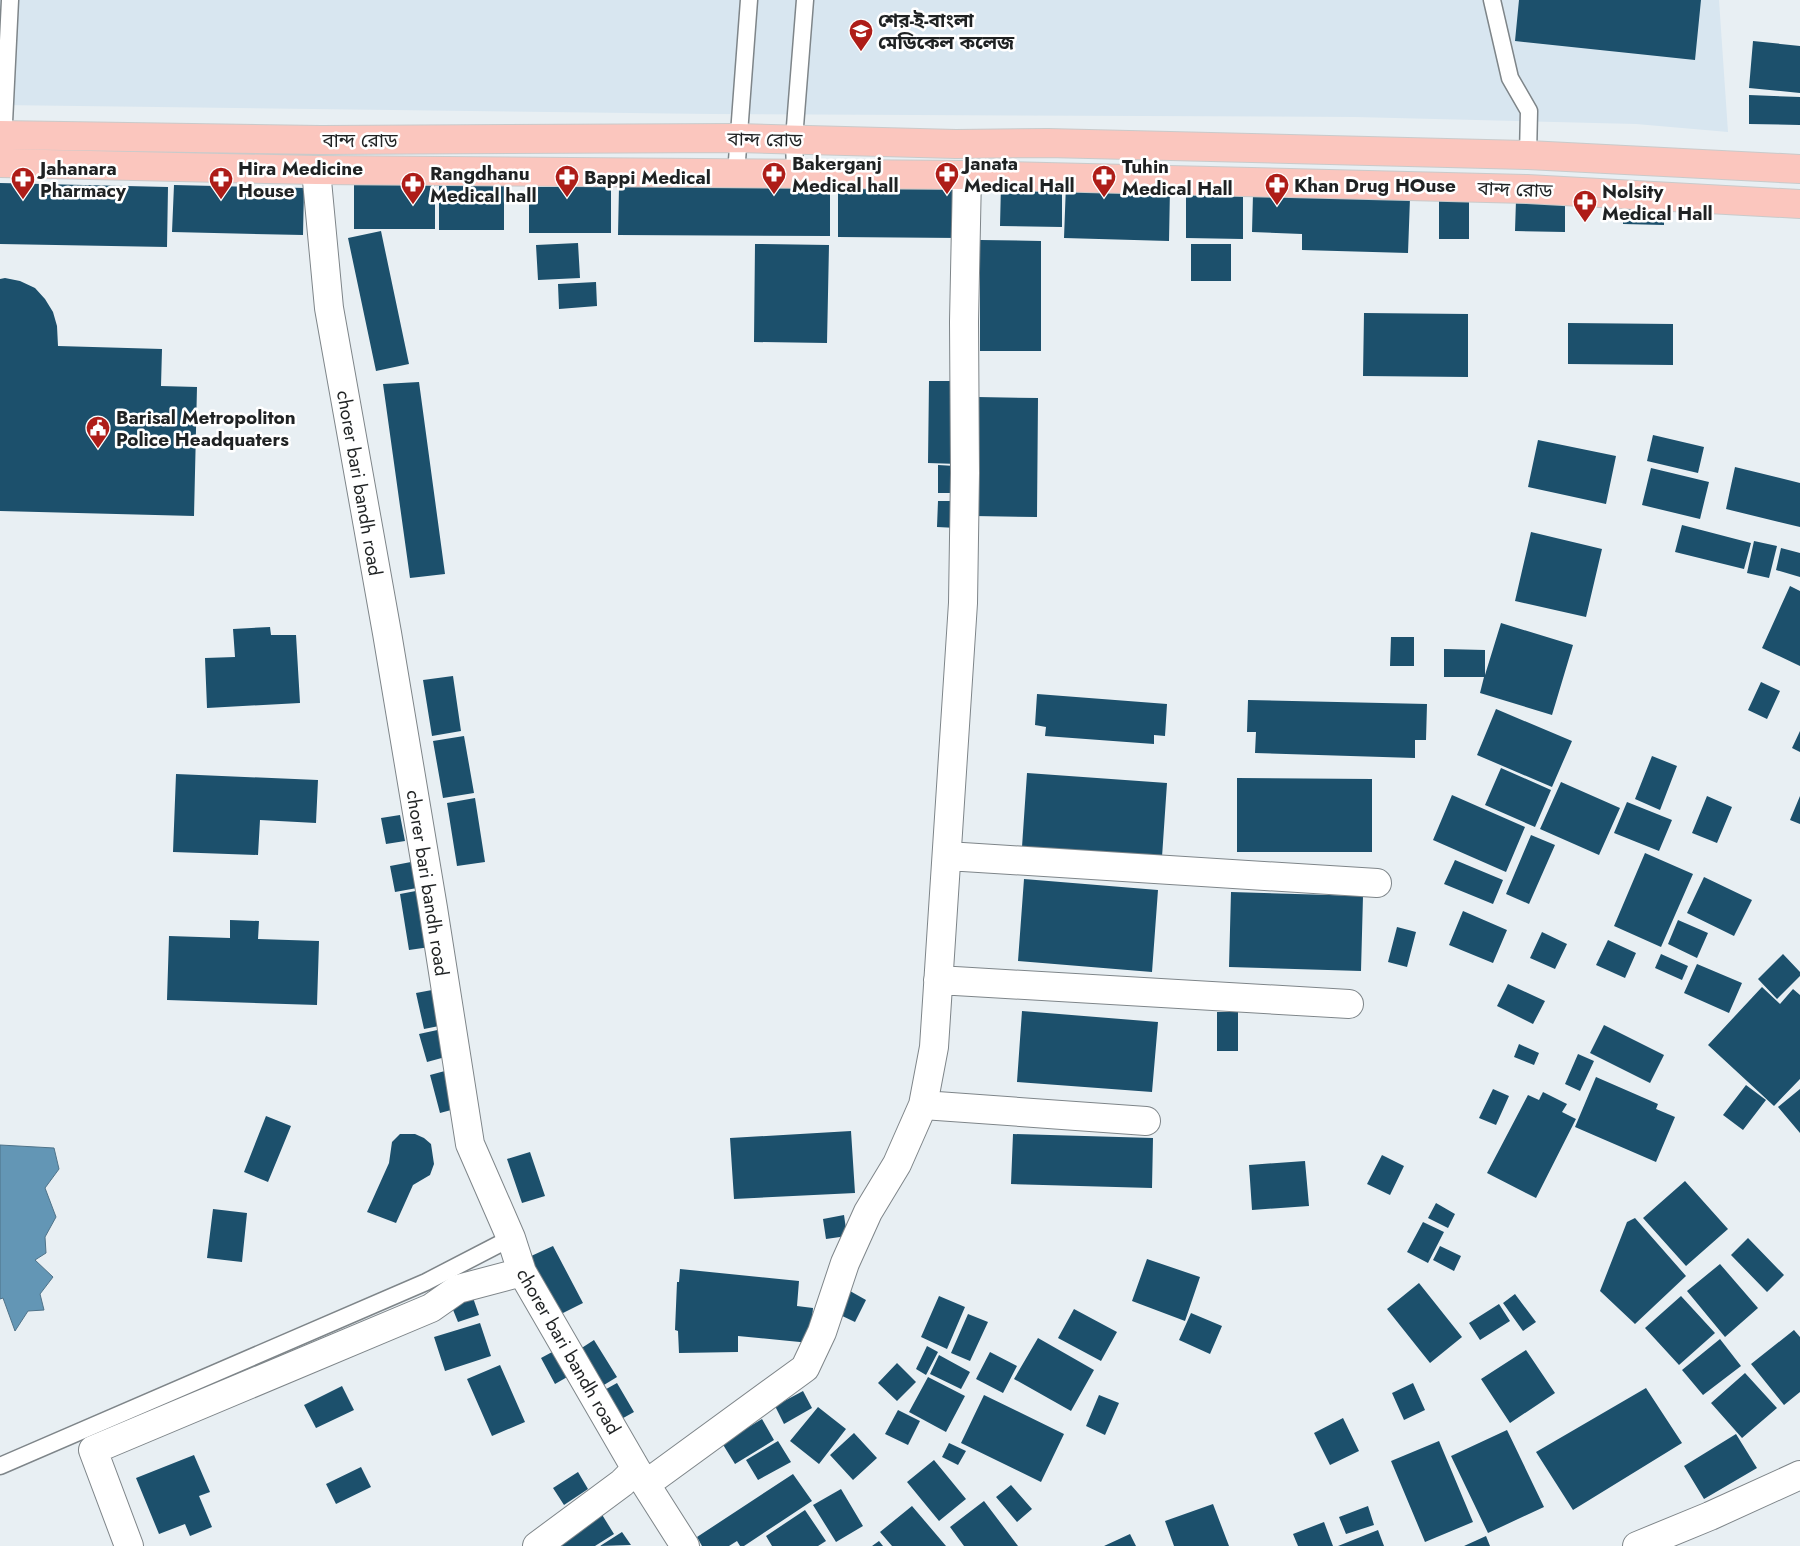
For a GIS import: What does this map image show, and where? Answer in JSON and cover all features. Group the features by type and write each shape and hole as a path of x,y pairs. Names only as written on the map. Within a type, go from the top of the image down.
{"highway":[{"name":"বান্দ রোড","path":"1,135 321,140 738,138 956,144 1048,142 1528,155 1800,169"},
{"path":"1527,189 1528,155"},
{"name":"বান্দ রোড","path":"2,163 316,170 967,175 1527,189 1800,204"}],"street":[{"name":"chorer bari bandh road","path":"316,170 329,308 398,702 470,1144 511,1238 522,1272 641,1476 685,1546"},
{"path":"537,1546 622,1483 641,1476 805,1368 822,1332 845,1263 864,1220 897,1164 923,1105 934,1047 963,603 966,473 964,322 967,175"},
{"path":"947,856 1376,882"},
{"path":"938,980 1348,1004"},
{"path":"923,1105 1146,1121"},
{"path":"129,1546 93,1450 430,1308 458,1289 522,1272"},
{"path":"1637,1546 1710,1516 1800,1474"}],"lane":[{"path":"2,163 1,135 10,0"},
{"path":"736,174 749,0"},
{"path":"795,174 794,139 805,0"},
{"path":"1492,0 1510,78 1529,111 1528,155"},
{"path":"0,1466 426,1282 511,1238"}],"shaded area":[{"name":"শের-ই-বাংলা মেডিকেল কলেজ","path":"0,0 1719,0 1728,132 1636,124 1355,117 711,114 0,105"}],"water":[{"path":"0,1145 54,1148 59,1169 45,1188 56,1217 45,1237 46,1253 35,1260 53,1277 40,1294 44,1310 28,1311 15,1331 3,1298 0,1299"}],"building":[{"path":"1519,0 1701,0 1695,60 1515,41"},
{"path":"1753,41 1800,46 1800,93 1749,88"},
{"path":"1749,95 1800,97 1800,125 1749,124"},
{"path":"439,173 504,173 504,230 439,230"},
{"path":"354,174 435,174 435,229 354,229"},
{"path":"0,183 168,187 167,247 0,244"},
{"path":"1001,184 1062,185 1062,227 1000,226"},
{"path":"1066,184 1170,188 1169,241 1064,238"},
{"path":"174,185 304,188 303,235 172,232"},
{"path":"529,187 611,187 611,233 529,233"},
{"path":"619,187 830,187 830,236 618,235"},
{"path":"838,187 961,187 960,238 838,237"},
{"path":"1186,189 1243,189 1243,239 1186,238"},
{"path":"1253,194 1410,198 1408,253 1302,250 1302,234 1252,232"},
{"path":"1439,194 1469,194 1469,239 1439,239"},
{"path":"1516,200 1565,200 1565,232 1515,231"},
{"path":"1623,202 1664,202 1664,225 1623,224"},
{"path":"381,231 409,364 376,371 348,238"},
{"path":"980,240 1041,241 1041,351 980,351"},
{"path":"578,243 580,278 538,280 536,245"},
{"path":"755,244 829,245 827,343 754,342"},
{"path":"1191,244 1231,244 1231,281 1191,281"},
{"name":"Barisal Metropoliton Police Headquaters","path":"0,279 20,281 35,288 45,299 53,312 57,326 58,346 162,349 161,386 197,387 194,516 0,511"},
{"path":"596,282 597,306 559,309 558,284"},
{"path":"1364,313 1468,314 1468,377 1363,376"},
{"path":"1568,323 1673,324 1673,365 1568,364"},
{"path":"929,381 959,381 958,464 928,463"},
{"path":"419,382 445,574 410,578 383,384"},
{"path":"977,397 1038,398 1037,517 974,516"},
{"path":"1653,435 1704,447 1698,473 1647,461"},
{"path":"1538,440 1616,456 1606,504 1528,487"},
{"path":"938,465 955,466 955,493 938,493"},
{"path":"1735,467 1800,483 1800,527 1726,509"},
{"path":"1651,468 1709,482 1700,519 1642,505"},
{"path":"938,501 957,501 957,528 937,527"},
{"path":"1682,525 1751,543 1744,569 1675,552"},
{"path":"1531,532 1602,549 1586,617 1515,601"},
{"path":"1754,541 1777,546 1769,578 1747,573"},
{"path":"1781,548 1800,553 1800,577 1776,570"},
{"path":"1790,586 1800,591 1800,666 1762,648"},
{"path":"1501,623 1573,645 1552,715 1480,693 1484,677 1444,677 1444,649 1485,650 1485,675"},
{"path":"270,627 271,635 296,635 300,703 207,708 205,658 235,657 233,629"},
{"path":"1391,637 1414,637 1414,666 1390,666"},
{"path":"453,676 461,731 432,736 423,680"},
{"path":"1761,682 1780,691 1767,719 1748,710"},
{"path":"1037,694 1167,704 1165,736 1154,735 1154,744 1045,736 1046,727 1035,725"},
{"path":"1248,700 1427,704 1426,740 1415,740 1415,758 1255,753 1256,732 1247,732"},
{"path":"1496,709 1572,741 1552,787 1477,755"},
{"path":"1800,731 1800,752 1792,748"},
{"path":"464,736 474,793 443,798 433,741"},
{"path":"1652,756 1677,766 1660,810 1635,799"},
{"path":"1501,768 1551,790 1535,827 1485,805"},
{"path":"1027,773 1167,783 1162,857 1022,847"},
{"path":"176,774 318,780 316,823 260,820 258,855 173,852"},
{"path":"1237,778 1372,779 1372,852 1237,852"},
{"path":"1561,782 1620,808 1599,855 1540,829"},
{"path":"1452,795 1525,827 1506,872 1433,840"},
{"path":"1707,796 1732,807 1717,843 1692,833"},
{"path":"1800,796 1800,824 1790,820"},
{"path":"475,798 485,862 457,866 447,803"},
{"path":"1627,802 1672,820 1659,851 1614,833"},
{"path":"400,815 405,841 386,844 381,818"},
{"path":"1531,835 1555,845 1529,904 1506,894"},
{"path":"1645,853 1693,874 1661,947 1614,926"},
{"path":"1455,860 1503,880 1493,904 1444,884"},
{"path":"411,862 417,888 395,892 390,866"},
{"path":"1704,877 1752,900 1734,936 1687,913"},
{"path":"1024,879 1158,890 1152,972 1018,961"},
{"path":"421,890 430,947 409,950 400,894"},
{"path":"1231,892 1363,896 1361,971 1229,967"},
{"path":"1463,911 1507,930 1493,963 1449,945"},
{"path":"230,920 259,921 258,939 319,941 317,1005 167,1000 169,936 230,938"},
{"path":"1678,920 1708,933 1697,958 1668,944"},
{"path":"1397,927 1416,932 1407,967 1388,962"},
{"path":"1542,932 1567,944 1555,969 1530,958"},
{"path":"1608,940 1636,953 1625,978 1596,965"},
{"path":"1661,954 1688,966 1682,980 1655,968"},
{"path":"1783,954 1800,972 1800,976 1777,999 1758,979"},
{"path":"1697,964 1742,983 1729,1013 1684,993"},
{"path":"1508,984 1545,1001 1533,1024 1497,1006"},
{"path":"1762,987 1780,1004 1793,989 1800,995 1800,1079 1774,1106 1708,1045"},
{"path":"432,990 439,1026 424,1029 416,993"},
{"path":"1022,1011 1158,1022 1152,1092 1017,1082"},
{"path":"1217,1012 1238,1012 1238,1051 1217,1051"},
{"path":"1604,1025 1664,1055 1650,1083 1590,1053"},
{"path":"442,1029 449,1056 427,1062 419,1034"},
{"path":"1519,1044 1539,1053 1534,1065 1514,1057"},
{"path":"1578,1054 1594,1061 1580,1091 1565,1084"},
{"path":"456,1068 466,1106 440,1113 430,1075"},
{"path":"1596,1077 1658,1104 1656,1109 1675,1117 1656,1162 1575,1127"},
{"path":"1746,1085 1766,1100 1743,1130 1723,1115"},
{"path":"1493,1089 1509,1096 1496,1125 1479,1118"},
{"path":"1800,1089 1800,1133 1778,1107"},
{"path":"1543,1092 1567,1104 1562,1112 1576,1119 1536,1198 1487,1173 1528,1095 1539,1100"},
{"path":"266,1116 291,1126 268,1182 244,1172"},
{"path":"851,1131 855,1193 734,1199 730,1138"},
{"path":"400,1134 415,1134 431,1144 434,1164 430,1175 413,1185 396,1223 367,1212 389,1163 392,1142"},
{"path":"1013,1134 1153,1138 1152,1188 1011,1184"},
{"path":"530,1152 545,1196 522,1203 507,1159"},
{"path":"1382,1155 1404,1166 1390,1195 1367,1184"},
{"path":"1305,1161 1309,1206 1252,1210 1249,1165"},
{"path":"1685,1181 1728,1229 1686,1266 1643,1218"},
{"path":"1436,1203 1455,1214 1448,1228 1428,1218"},
{"path":"213,1209 247,1213 242,1262 207,1258"},
{"path":"844,1215 847,1236 826,1239 823,1219"},
{"path":"1635,1218 1686,1276 1635,1324 1600,1291 1627,1222"},
{"path":"1423,1222 1444,1232 1428,1263 1407,1252"},
{"path":"1748,1238 1784,1275 1767,1292 1731,1255"},
{"path":"553,1246 583,1303 559,1315 529,1257"},
{"path":"1440,1246 1461,1256 1454,1271 1433,1260"},
{"path":"1147,1259 1200,1277 1185,1321 1132,1301"},
{"path":"1720,1264 1758,1308 1725,1337 1687,1291"},
{"path":"680,1269 799,1281 797,1306 813,1308 810,1343 738,1336 738,1352 679,1353 678,1331 675,1330 677,1282 679,1282"},
{"path":"1419,1283 1462,1337 1430,1363 1387,1309"},
{"path":"850,1291 866,1300 855,1322 838,1314"},
{"path":"471,1292 479,1315 458,1322 449,1300"},
{"path":"1515,1294 1536,1322 1523,1331 1503,1303"},
{"path":"939,1296 965,1307 947,1349 921,1337"},
{"path":"1681,1296 1715,1333 1679,1365 1645,1328"},
{"path":"1499,1304 1510,1321 1480,1340 1469,1323"},
{"path":"1074,1309 1117,1332 1101,1361 1058,1338"},
{"path":"1191,1313 1222,1326 1210,1354 1179,1340"},
{"path":"968,1314 988,1322 970,1361 951,1353"},
{"path":"480,1323 491,1356 445,1371 434,1337"},
{"path":"1794,1330 1800,1337 1800,1392 1784,1405 1751,1364"},
{"path":"1038,1338 1094,1370 1071,1411 1014,1379"},
{"path":"1720,1339 1741,1366 1703,1395 1682,1370"},
{"path":"594,1340 617,1377 599,1388 577,1351"},
{"path":"927,1346 938,1352 926,1375 916,1369"},
{"path":"1526,1350 1555,1393 1510,1423 1481,1379"},
{"path":"554,1351 569,1376 555,1384 541,1358"},
{"path":"990,1352 1017,1366 1003,1393 976,1379"},
{"path":"939,1355 970,1372 961,1389 930,1374"},
{"path":"897,1363 916,1382 897,1401 878,1383"},
{"path":"500,1365 525,1422 492,1436 467,1379"},
{"path":"1745,1373 1777,1408 1742,1438 1711,1403"},
{"path":"928,1377 965,1396 946,1432 909,1412"},
{"path":"617,1383 634,1412 616,1422 599,1393"},
{"path":"1413,1383 1425,1410 1404,1420 1392,1393"},
{"path":"342,1386 354,1410 316,1428 304,1405"},
{"path":"1646,1388 1682,1443 1573,1510 1536,1452"},
{"path":"803,1391 812,1408 784,1424 775,1406"},
{"path":"984,1395 1064,1434 1041,1482 961,1443"},
{"path":"1099,1395 1119,1403 1105,1435 1086,1426"},
{"path":"818,1407 846,1429 819,1464 790,1441"},
{"path":"898,1410 920,1421 908,1445 885,1434"},
{"path":"1343,1418 1359,1451 1330,1465 1314,1433"},
{"path":"762,1419 774,1440 735,1464 722,1443"},
{"path":"1507,1430 1544,1507 1488,1533 1451,1456"},
{"path":"854,1433 877,1458 853,1480 830,1455"},
{"path":"1736,1434 1757,1468 1704,1499 1684,1466"},
{"path":"778,1441 791,1462 758,1480 746,1460"},
{"path":"1439,1441 1473,1522 1425,1542 1391,1461"},
{"path":"949,1443 966,1451 958,1465 942,1457"},
{"path":"194,1455 210,1492 199,1496 212,1527 190,1536 185,1524 159,1534 136,1478"},
{"path":"934,1460 966,1499 939,1521 907,1482"},
{"path":"361,1467 371,1487 336,1504 326,1484"},
{"path":"578,1472 588,1489 564,1505 553,1488"},
{"path":"793,1474 812,1501 744,1546 740,1546 737,1541 729,1546 702,1546 697,1537"},
{"path":"1011,1485 1032,1509 1017,1522 996,1497"},
{"path":"841,1489 863,1526 836,1542 813,1505"},
{"path":"984,1501 1018,1546 964,1546 950,1527"},
{"path":"1213,1504 1229,1546 1174,1546 1165,1521"},
{"path":"912,1506 946,1546 892,1546 880,1532"},
{"path":"1368,1506 1374,1525 1346,1534 1339,1517"},
{"path":"805,1510 826,1541 818,1546 772,1546 766,1536"},
{"path":"601,1513 614,1534 595,1546 556,1546"},
{"path":"1324,1522 1333,1546 1298,1546 1293,1534"},
{"path":"1378,1530 1384,1546 1338,1546"},
{"path":"622,1532 631,1545 600,1546"},
{"path":"1130,1534 1136,1546 1104,1546"},
{"path":"1486,1536 1490,1546 1464,1546"},
{"path":"879,1541 883,1546 872,1546"}],"place":[{"name":"শের-ই-বাংলা মেডিকেল কলেজ","path":"861,52"},
{"name":"Bakerganj Medical hall","path":"774,195"},
{"name":"Janata Medical Hall","path":"947,195"},
{"name":"Bappi Medical","path":"567,198"},
{"name":"Tuhin Medical Hall","path":"1104,198"},
{"name":"Jahanara Pharmacy","path":"23,200"},
{"name":"Hira Medicine House","path":"221,200"},
{"name":"Rangdhanu Medical hall","path":"413,205"},
{"name":"Khan Drug HOuse","path":"1277,206"},
{"name":"Nolsity Medical Hall","path":"1585,223"},
{"name":"Barisal Metropoliton Police Headquaters","path":"98,449"}]}
